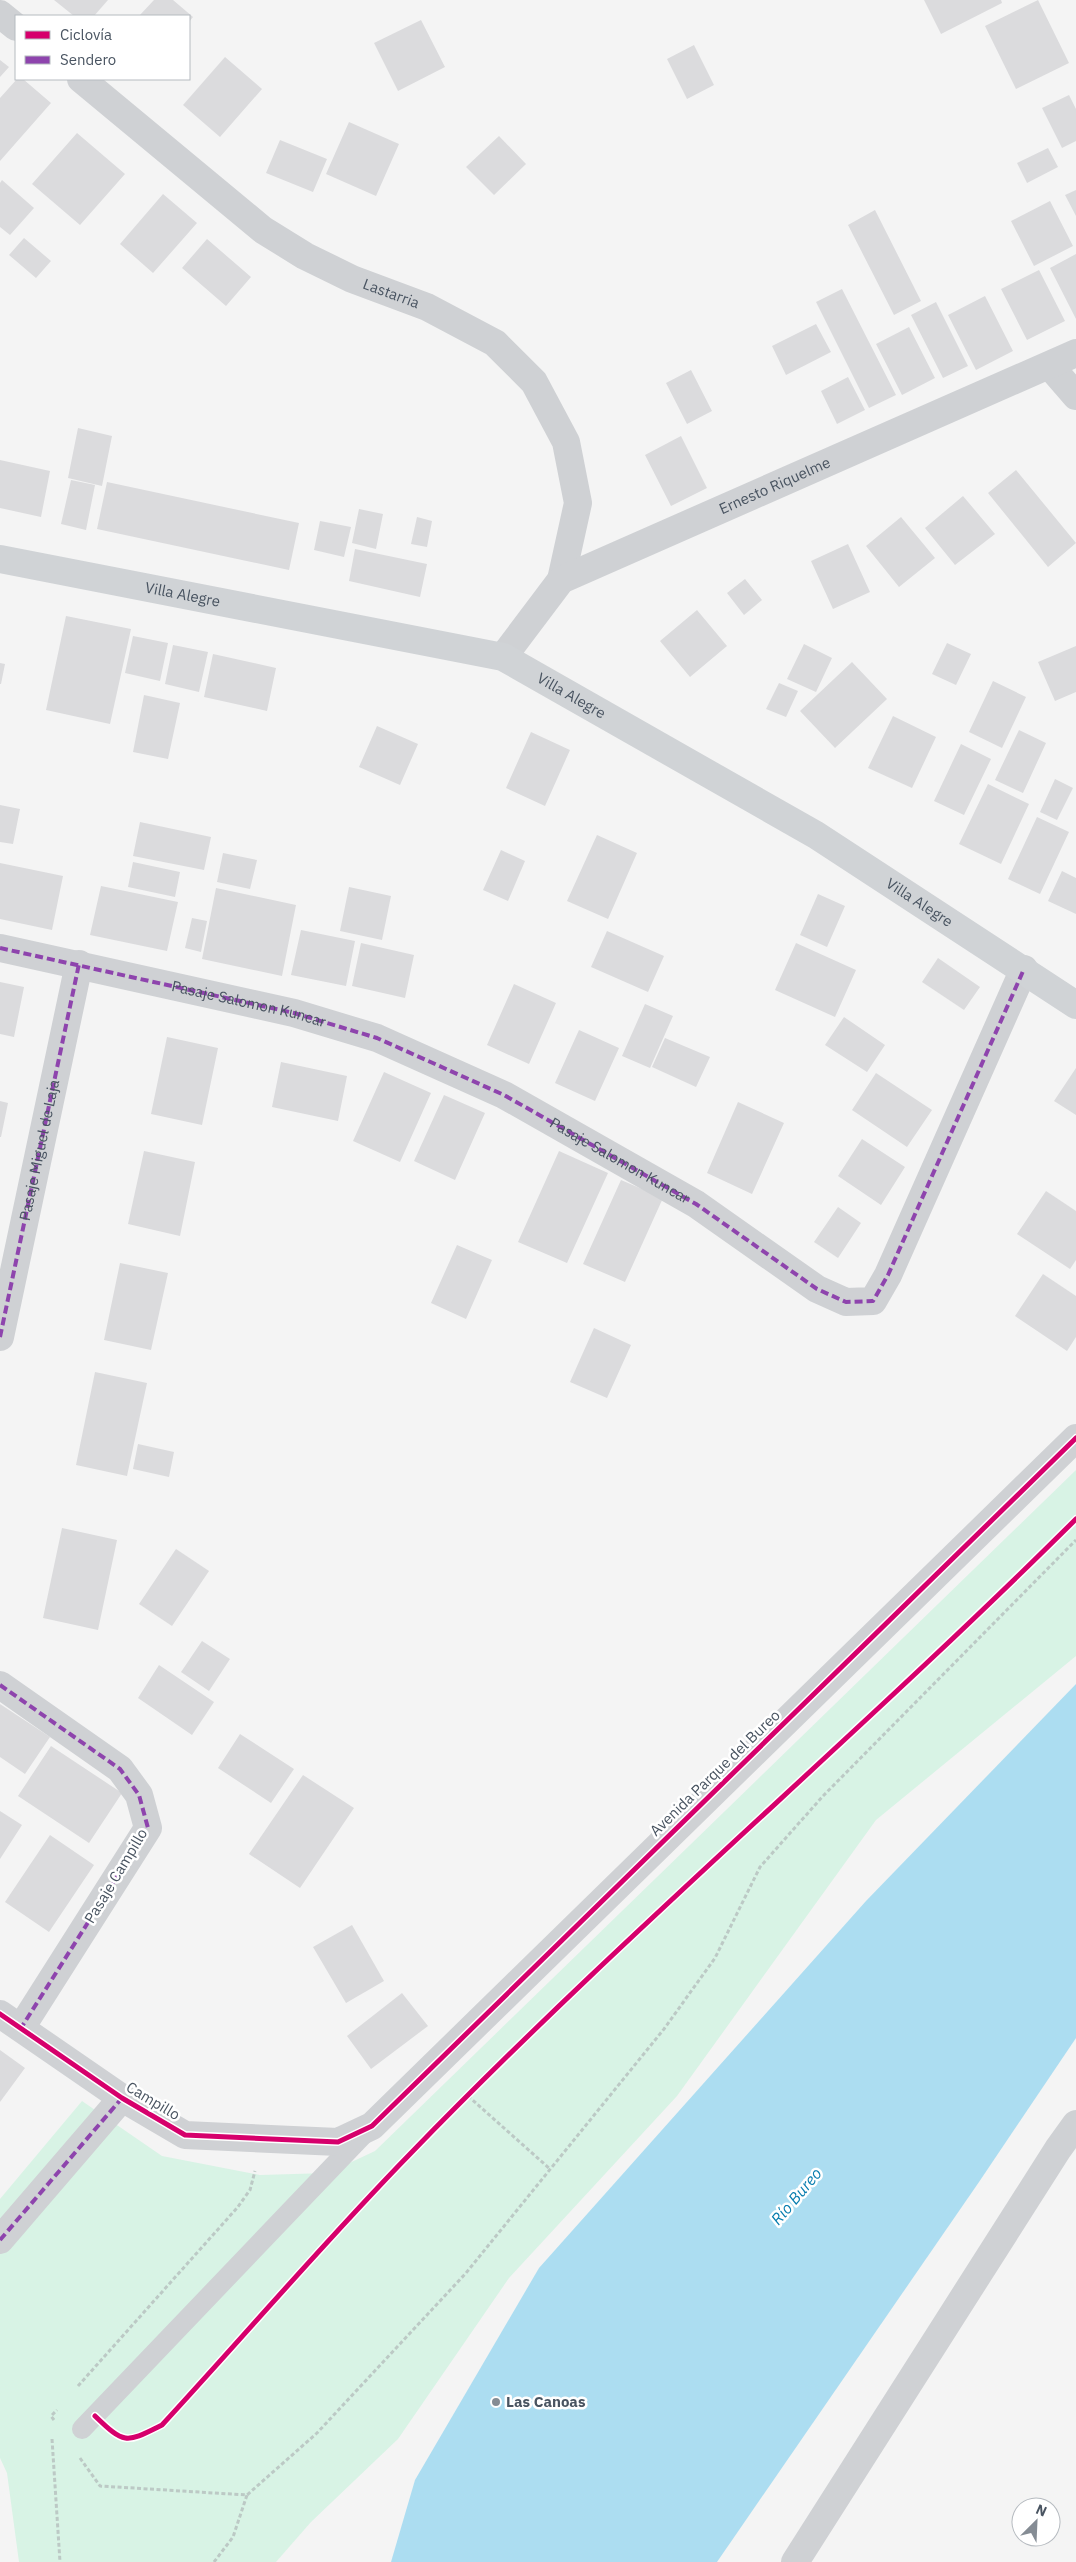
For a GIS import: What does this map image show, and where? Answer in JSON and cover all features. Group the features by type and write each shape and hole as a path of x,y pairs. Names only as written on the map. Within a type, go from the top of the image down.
{"main road":[{"name":"Villa Alegre","path":"0,559 503,657 816,835 1024,969 1076,1005"}],"street":[{"path":"0,14 15,26"},
{"name":"Lastarria","path":"82,80 263,230 305,256 352,279 427,307 494,343 534,382 566,442 578,503 561,580"},
{"name":"Ernesto Riquelme","path":"503,657 561,580 1076,353"},
{"path":"1050,366 1076,396"},
{"name":"Pasaje Salomon Kuncar","path":"0,948 80,964 294,1013 386,1042 504,1095 529,1109 696,1204 817,1289 846,1302 873,1301 888,1275 1024,969"},
{"name":"Pasaje Miguel de Laja","path":"0,1337 80,964"},
{"name":"Avenida Parque del Bureo","path":"372,2126 1076,1438"},
{"name":"Pasaje Campillo","path":"0,1685 120,1769 139,1795 148,1828 10,2021"},
{"name":"Campillo","path":"10,2021 122,2098 166,2126 185,2135 338,2142 372,2126"},
{"path":"0,2240 122,2098"},
{"path":"795,2562 1052,2157 1076,2124"}],"lane":[{"path":"82,2429 372,2126"}],"path":[{"path":"214,2562 233,2537 247,2495 317,2433 466,2273 664,2029 715,1958 760,1867 823,1796 1076,1540"},
{"path":"461,2102 475,2089"},
{"path":"468,2096 550,2169"},
{"path":"78,2387 237,2208 250,2190 262,2139"},
{"path":"51,2416 58,2409"},
{"path":"51,2416 56,2424"},
{"path":"51,2416 52,2426"},
{"path":"52,2436 60,2562"},
{"path":"78,2455 100,2486 247,2495"}],"green space":[{"path":"1076,1470 1076,1656 876,1820 677,2096 509,2278 398,2439 311,2522 276,2562 19,2562 7,2473 0,2458 0,2199 82,2101 162,2156 260,2175 328,2173 375,2151"}],"water":[{"name":"Río Bureo","path":"1076,1684 1076,2038 717,2562 391,2562 415,2480 539,2268 866,1901"}],"building":[{"path":"54,0 108,0 95,15 73,15"},
{"path":"154,0 173,0 193,17 190,21 190,15 140,15"},
{"path":"924,0 1001,0 1002,3 941,34"},
{"path":"1038,0 1069,63 1016,89 985,26"},
{"path":"421,20 445,67 398,91 374,43"},
{"path":"694,45 714,85 687,99 667,59"},
{"path":"225,57 262,89 220,137 183,105"},
{"path":"0,60 9,67 0,77"},
{"path":"16,80 24,80 51,103 0,161 0,98"},
{"path":"1069,95 1076,109 1076,141 1062,148 1042,108"},
{"path":"349,122 399,144 376,196 326,174"},
{"path":"77,133 125,174 80,225 32,184"},
{"path":"499,136 526,164 494,195 466,167"},
{"path":"280,140 327,159 313,192 266,173"},
{"path":"1048,148 1058,167 1027,183 1017,163"},
{"path":"2,180 34,208 10,235 0,227 0,183"},
{"path":"1076,190 1076,216 1065,195"},
{"path":"163,194 197,223 153,273 120,244"},
{"path":"1050,201 1073,246 1034,266 1011,221"},
{"path":"875,210 921,301 894,315 848,225"},
{"path":"24,238 51,261 36,278 9,255"},
{"path":"207,239 251,277 226,306 182,268"},
{"path":"1076,254 1076,319 1050,268"},
{"path":"1039,270 1065,321 1027,340 1001,289"},
{"path":"842,289 896,395 869,408 816,302"},
{"path":"985,296 1013,351 976,370 948,315"},
{"path":"936,302 968,366 943,378 911,315"},
{"path":"816,324 831,352 786,375 772,346"},
{"path":"909,327 935,378 902,395 876,344"},
{"path":"691,370 712,411 687,424 666,383"},
{"path":"848,377 865,410 837,424 821,391"},
{"path":"78,428 112,436 102,486 68,478"},
{"path":"681,436 707,488 671,506 645,455"},
{"path":"0,460 50,471 41,517 0,508"},
{"path":"1016,470 1076,543 1048,567 988,493"},
{"path":"71,480 95,485 86,530 61,524"},
{"path":"107,482 299,523 289,570 97,529"},
{"path":"963,496 995,534 955,565 925,528"},
{"path":"359,509 383,514 376,549 352,543"},
{"path":"417,517 432,521 427,547 411,544"},
{"path":"901,517 935,558 899,587 866,546"},
{"path":"320,521 351,527 344,557 314,550"},
{"path":"848,544 870,592 833,609 811,561"},
{"path":"355,549 427,564 420,597 349,581"},
{"path":"745,579 762,600 744,615 727,593"},
{"path":"697,610 727,646 690,677 660,641"},
{"path":"66,616 131,629 110,724 46,710"},
{"path":"133,636 168,643 160,681 125,673"},
{"path":"947,643 971,654 956,685 932,674"},
{"path":"804,644 832,658 816,692 787,679"},
{"path":"173,645 208,652 199,692 165,684"},
{"path":"1076,646 1076,692 1055,701 1038,662"},
{"path":"213,654 276,668 267,711 204,697"},
{"path":"852,662 887,699 835,748 800,711"},
{"path":"0,663 5,664 1,684 0,684"},
{"path":"993,681 1026,697 1002,748 969,732"},
{"path":"779,683 798,691 786,717 766,709"},
{"path":"144,695 180,703 168,759 133,752"},
{"path":"893,716 936,737 912,788 868,768"},
{"path":"377,726 418,744 400,785 359,767"},
{"path":"1019,730 1046,743 1023,793 995,780"},
{"path":"531,732 570,750 545,806 506,788"},
{"path":"961,744 991,759 964,815 934,801"},
{"path":"1055,779 1073,788 1057,820 1040,812"},
{"path":"988,784 1029,804 1001,864 959,844"},
{"path":"0,805 20,809 13,844 0,842"},
{"path":"1037,817 1069,832 1040,894 1008,879"},
{"path":"140,822 211,837 204,870 133,856"},
{"path":"597,835 637,853 608,919 567,901"},
{"path":"501,850 525,861 508,901 483,890"},
{"path":"223,853 257,860 250,889 217,882"},
{"path":"133,862 180,872 175,897 128,887"},
{"path":"0,863 63,876 52,930 0,919"},
{"path":"1062,871 1076,878 1076,914 1048,901"},
{"path":"101,886 178,902 167,951 90,935"},
{"path":"349,887 391,896 382,940 340,931"},
{"path":"216,888 296,905 282,976 202,959"},
{"path":"818,894 845,906 827,947 800,935"},
{"path":"192,918 207,921 201,952 185,948"},
{"path":"301,930 355,941 346,986 291,975"},
{"path":"607,931 664,956 648,992 591,967"},
{"path":"361,943 414,955 405,998 352,986"},
{"path":"796,943 856,970 835,1017 775,990"},
{"path":"938,958 980,987 964,1010 922,982"},
{"path":"0,982 24,987 14,1037 0,1034"},
{"path":"514,984 556,1003 529,1064 487,1045"},
{"path":"645,1004 673,1016 650,1068 622,1056"},
{"path":"844,1017 885,1045 867,1072 825,1045"},
{"path":"579,1030 619,1048 595,1101 555,1083"},
{"path":"167,1037 218,1048 202,1125 151,1114"},
{"path":"665,1038 710,1057 696,1087 652,1067"},
{"path":"281,1062 347,1076 338,1121 272,1107"},
{"path":"1076,1068 1076,1115 1054,1101"},
{"path":"384,1072 431,1093 400,1162 353,1141"},
{"path":"876,1073 932,1110 907,1147 852,1110"},
{"path":"444,1095 485,1113 455,1180 414,1161"},
{"path":"0,1101 8,1103 1,1137 0,1137"},
{"path":"738,1102 784,1123 752,1194 707,1173"},
{"path":"862,1139 905,1167 881,1205 838,1176"},
{"path":"144,1151 195,1162 180,1236 128,1224"},
{"path":"559,1151 608,1173 567,1263 518,1242"},
{"path":"621,1180 663,1198 625,1282 583,1264"},
{"path":"1046,1191 1076,1211 1076,1260 1070,1269 1017,1234"},
{"path":"838,1207 861,1223 838,1258 814,1242"},
{"path":"457,1245 492,1260 466,1319 431,1303"},
{"path":"120,1263 168,1273 151,1350 104,1340"},
{"path":"1043,1274 1076,1296 1076,1337 1067,1351 1015,1316"},
{"path":"594,1328 631,1345 607,1398 570,1382"},
{"path":"95,1372 147,1383 127,1476 76,1465"},
{"path":"138,1444 174,1452 169,1477 133,1469"},
{"path":"62,1528 117,1540 98,1630 43,1618"},
{"path":"176,1549 209,1571 172,1626 139,1604"},
{"path":"202,1641 230,1659 209,1691 181,1672"},
{"path":"159,1665 214,1702 192,1735 138,1698"},
{"path":"0,1704 50,1737 25,1774 0,1757"},
{"path":"240,1734 294,1769 271,1803 218,1768"},
{"path":"51,1746 122,1793 89,1843 18,1796"},
{"path":"303,1775 354,1808 300,1888 249,1854"},
{"path":"0,1811 22,1825 0,1859"},
{"path":"50,1835 94,1865 49,1932 5,1902"},
{"path":"352,1925 384,1981 346,2003 313,1947"},
{"path":"402,1993 428,2026 371,2069 347,2036"},
{"path":"0,2050 25,2068 0,2102"}],"marked path":[{"path":"0,948 294,1013 377,1038 504,1095 696,1204 817,1289 846,1302 873,1301 888,1275 1024,969"},
{"path":"0,1337 79,964"},
{"path":"0,1685 120,1769 139,1795 148,1828 21,2028"},
{"path":"0,2240 122,2098"}],"cycle path":[{"path":"0,2014 122,2098 185,2135 338,2142 372,2126 1076,1438"},
{"path":"95,2416 113,2432 126,2438 133,2438 162,2425 347,2220 492,2071 994,1599 1076,1519"}],"place":[{"name":"Las Canoas","path":"496,2402"}]}
